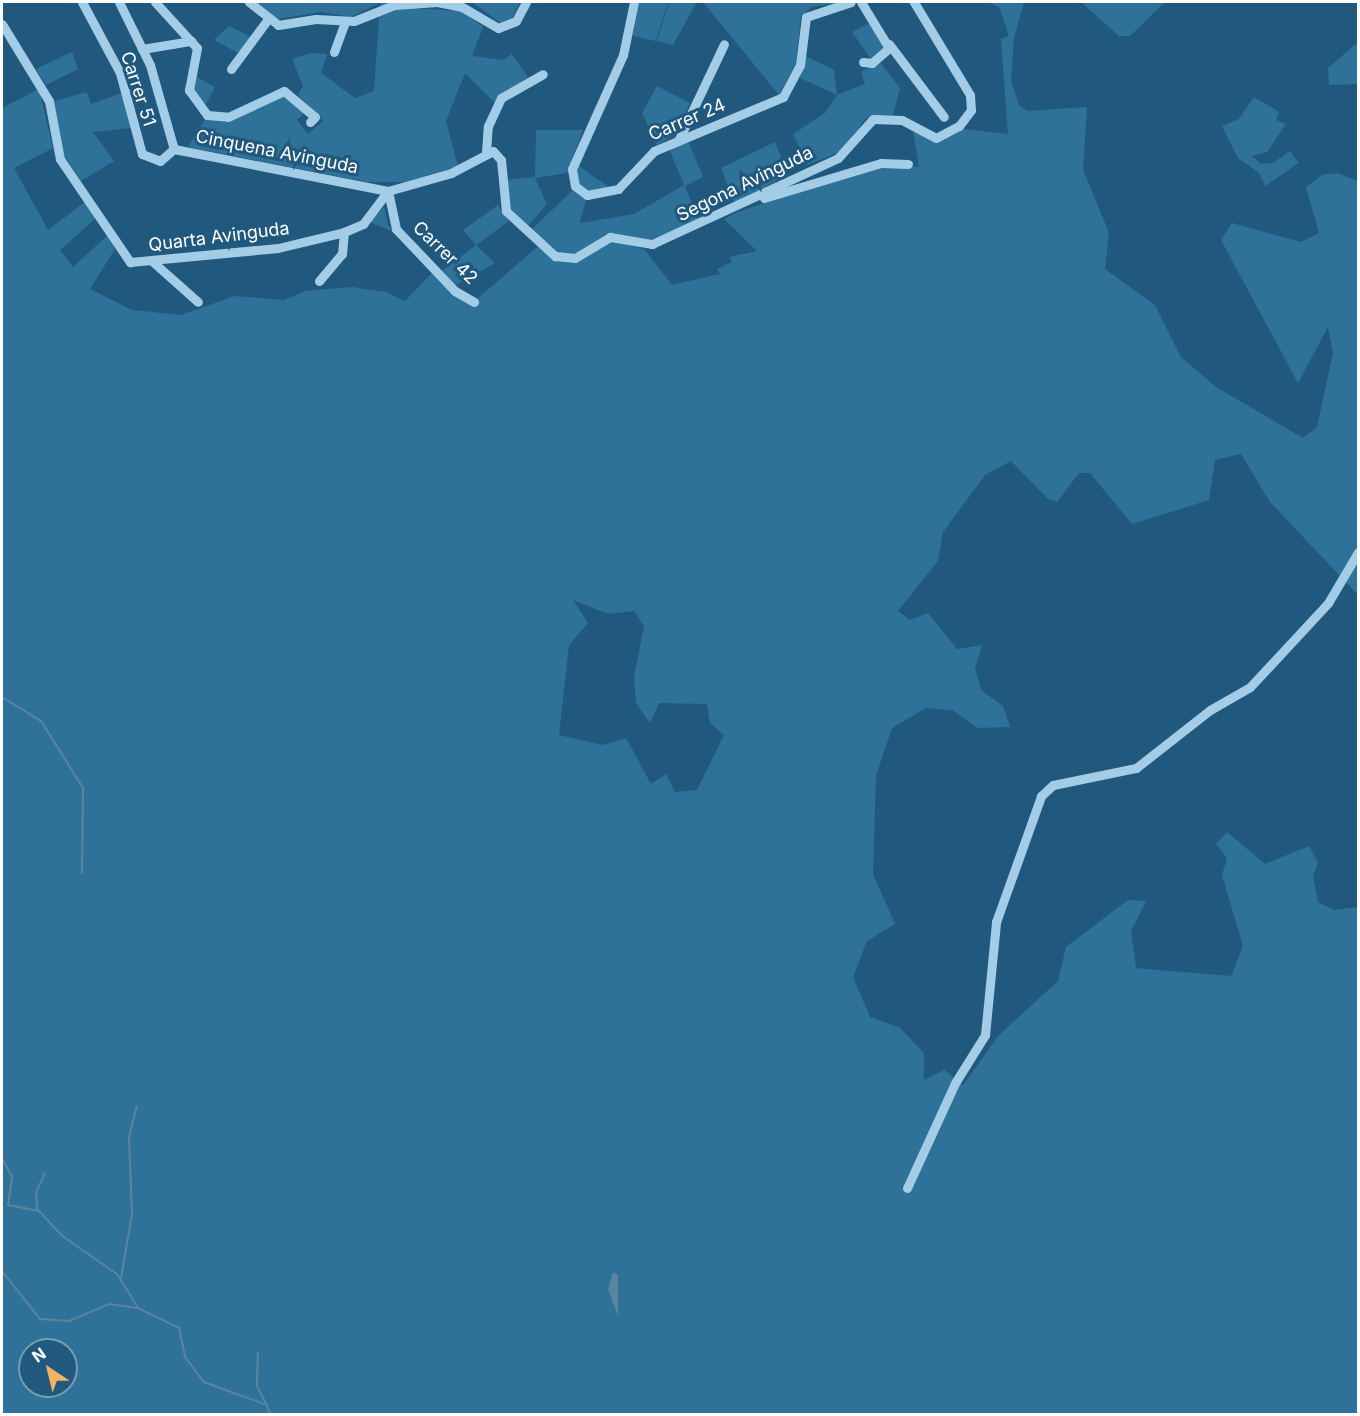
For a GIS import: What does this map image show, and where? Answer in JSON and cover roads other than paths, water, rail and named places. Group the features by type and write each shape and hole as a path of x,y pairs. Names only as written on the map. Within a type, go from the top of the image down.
{"street":[{"name":"Carrer 51","path":"82,2 120,73 142,154 157,161 174,149"},
{"name":"Cinquena Avinguda","path":"119,2 142,49 174,149 388,191"},
{"path":"155,2 191,41 197,52 189,90 207,115 228,117 284,91 315,117 310,122"},
{"path":"249,2 278,25 345,21 394,5 437,2 505,28 526,2"},
{"name":"Carrer 24","path":"634,2 623,54 586,132 572,180 584,194 606,195 648,155 783,97 800,65 806,17 851,2"},
{"path":"861,2 889,44 944,117"},
{"name":"Segona Avinguda","path":"486,152 496,152 501,160 508,214 563,259 581,256 610,237 658,243 753,201 848,152 873,119 902,120 936,138 965,118 972,103 968,88 918,4"},
{"path":"231,69 268,19"},
{"path":"334,52 345,21"},
{"name":"Quarta Avinguda","path":"2,24 49,101 62,162 126,259 153,262 214,251 278,248 344,232 363,224 388,191"},
{"path":"142,49 191,41"},
{"path":"678,141 724,44"},
{"path":"863,63 885,56 889,44"},
{"path":"388,191 467,167 486,152 487,129 501,98 543,74"},
{"path":"753,201 881,163 908,164"},
{"name":"Carrer 42","path":"388,191 396,229 455,291 474,303"},
{"path":"319,281 342,254 344,232"},
{"path":"153,262 198,302"},
{"path":"907,1188 952,1089 986,1035 994,929 1010,879 1047,788 1130,771 1156,754 1210,710 1258,681 1328,603 1359,552"}],"waterway":[{"path":"2,697 41,721 83,788 82,873"},
{"path":"121,1278 132,1214 129,1137 137,1106"},
{"path":"2,1158 12,1177 8,1205 39,1211 61,1235 117,1274 138,1308 179,1328 185,1357 204,1382 267,1405 270,1414"},
{"path":"37,1210 36,1193 45,1173"},
{"path":"2,1271 40,1319 69,1321 109,1304 138,1308"},
{"path":"258,1352 257,1386 266,1404"}]}
